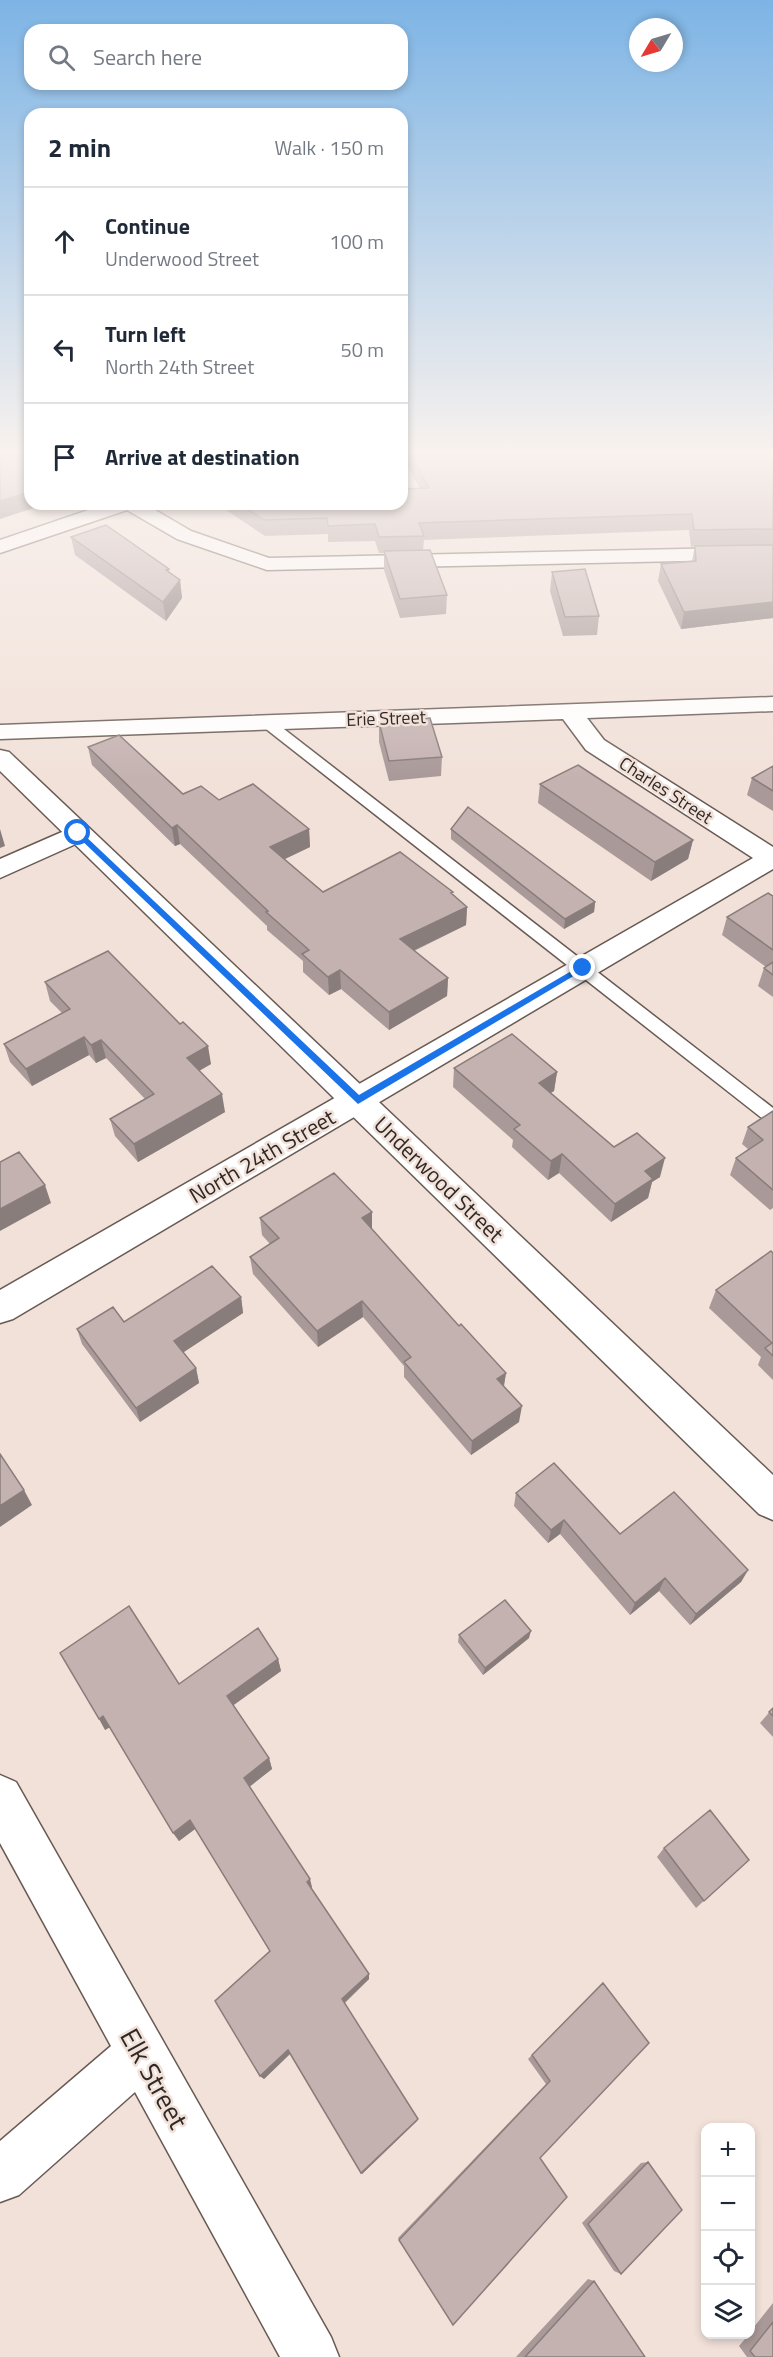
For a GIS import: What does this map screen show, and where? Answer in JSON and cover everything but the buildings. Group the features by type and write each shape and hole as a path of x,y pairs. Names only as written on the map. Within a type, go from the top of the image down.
{"street":[{"path":"256,560 267,564 451,560"},
{"name":"Erie Street","path":"0,732 773,704"},
{"name":"Charles Street","path":"569,711 596,745 772,859"},
{"name":"Underwood Street","path":"0,757 773,1501"},
{"path":"0,869 78,833"},
{"name":"North 24th Street","path":"0,1308 772,859"},
{"name":"Elk Street","path":"0,1798 311,2357"},
{"path":"0,2176 141,2053"}],"lane":[{"path":"266,722 773,1117"}],"route":[{"path":"78,833 358,1100 583,968"}]}
